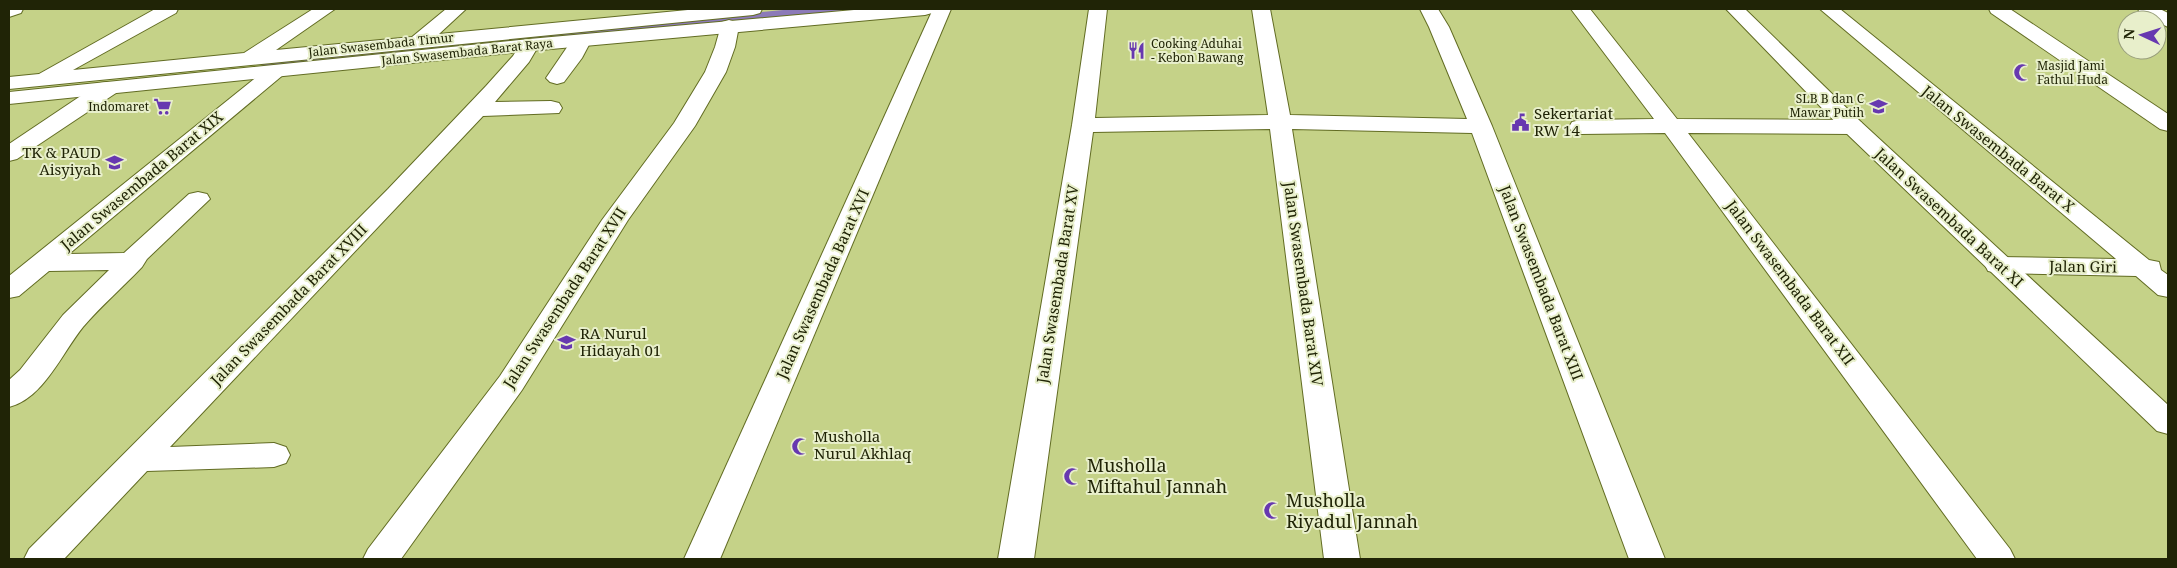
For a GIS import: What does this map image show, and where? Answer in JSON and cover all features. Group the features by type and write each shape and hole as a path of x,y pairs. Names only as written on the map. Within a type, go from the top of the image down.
{"street":[{"path":"9,11 14,9"},
{"path":"36,82 169,9"},
{"path":"250,59 326,9"},
{"path":"418,42 457,9"},
{"name":"Jalan Swasembada Timur","path":"9,83 36,82 418,42 608,27 753,9"},
{"name":"Jalan Swasembada Barat Raya","path":"9,98 581,41 608,27 729,26 925,9"},
{"name":"Jalan Swasembada Barat XVI","path":"702,559 942,9"},
{"name":"Jalan Swasembada Barat XV","path":"1016,559 1083,125 1098,9"},
{"name":"Jalan Swasembada Barat XIV","path":"1261,9 1280,122 1342,559"},
{"name":"Jalan Swasembada Barat XIII","path":"1429,9 1439,27 1481,126 1647,559"},
{"name":"Jalan Swasembada Barat XII","path":"1580,9 1671,126 1997,559"},
{"name":"Jalan Swasembada Barat XI","path":"1735,9 1853,127 2168,423"},
{"name":"Jalan Swasembada Barat X","path":"1829,9 2155,268 2168,289"},
{"path":"1998,9 2168,124"},
{"path":"2147,9 2168,21"},
{"name":"Jalan Swasembada Barat XVII","path":"381,559 512,382 615,219 695,106 713,78 729,37 729,26"},
{"path":"557,78 572,58 581,41"},
{"name":"Jalan Swasembada Barat XVIII","path":"42,559 477,109 522,58 529,45"},
{"name":"Jalan Swasembada Barat XIX","path":"9,290 276,71"},
{"path":"9,154 108,88"},
{"path":"477,109 551,108"},
{"path":"1083,125 1280,122 1481,126"},
{"path":"1580,127 1853,127"},
{"path":"9,396 31,377 74,321 133,261 136,255 198,199"},
{"path":"42,263 133,261"},
{"name":"Jalan Giri","path":"1998,265 2155,268"},
{"path":"138,460 274,455"}],"waterway":[{"path":"265,63 837,9"}],"place":[{"name":"Cooking Aduhai - Kebon Bawang","path":"1137,51"},
{"name":"Masjid Jami Fathul Huda","path":"2023,73"},
{"name":"SLB B dan C Mawar Putih","path":"1878,106"},
{"name":"Indomaret","path":"163,107"},
{"name":"Sekertariat RW 14","path":"1520,123"},
{"name":"TK & PAUD Aisyiyah","path":"115,162"},
{"name":"RA Nurul Hidayah 01","path":"566,343"},
{"name":"Musholla Nurul Akhlaq","path":"800,446"},
{"name":"Musholla Miftahul Jannah","path":"1073,476"},
{"name":"Musholla Riyadul Jannah","path":"1272,511"}]}
